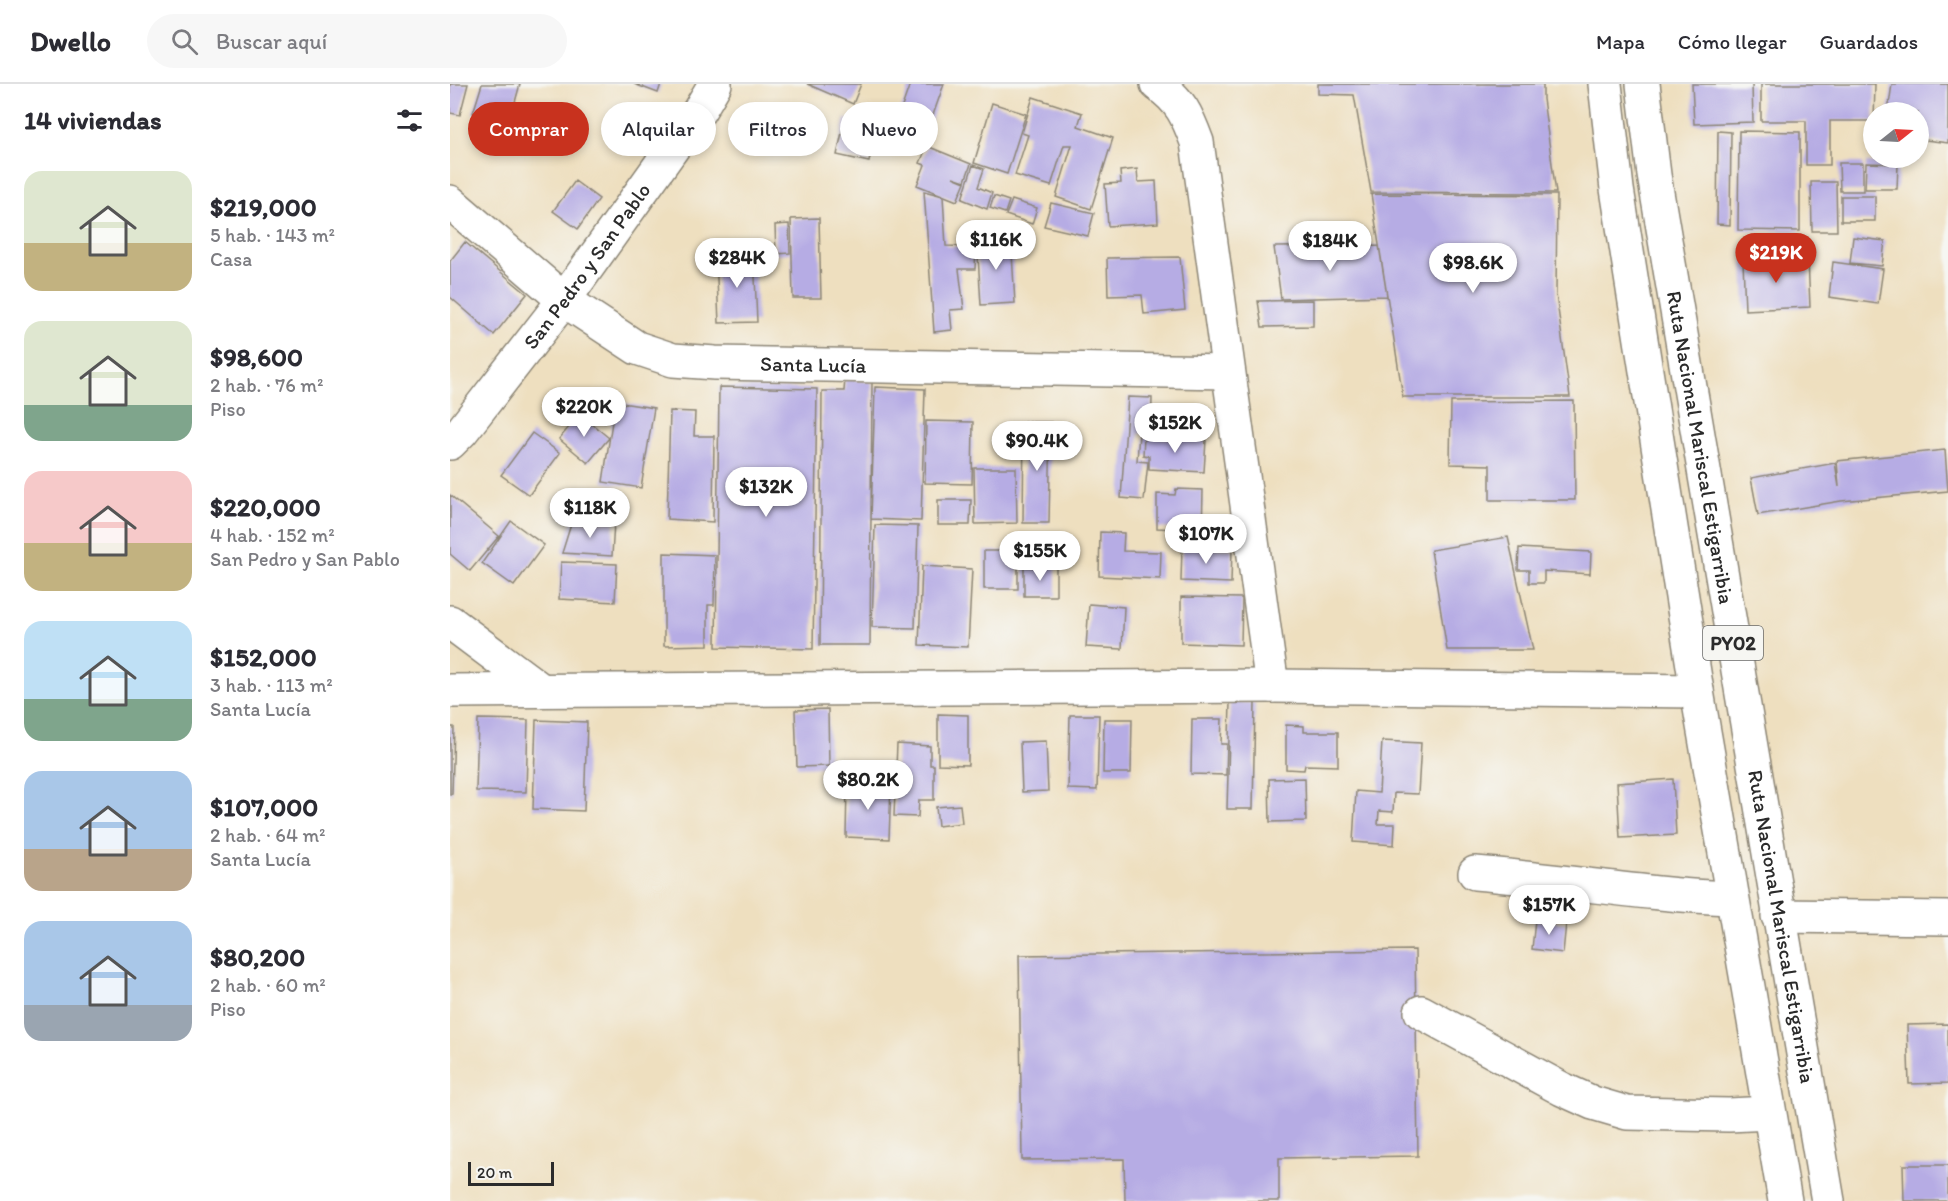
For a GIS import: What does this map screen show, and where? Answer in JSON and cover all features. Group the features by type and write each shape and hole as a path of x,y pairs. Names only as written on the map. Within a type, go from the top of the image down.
{"main road":[{"name":"San Pedro y San Pablo","path":"450,443 462,431 564,300 699,111 715,84"},
{"path":"1157,84 1173,95 1188,118 1197,142 1272,686"},
{"name":"Ruta Nacional Mariscal Estigarribia","path":"1605,84 1617,189 1697,691 1785,1201"},
{"name":"Ruta Nacional Mariscal Estigarribia","path":"1643,84 1654,175 1828,1201"},
{"name":"Santa Lucía","path":"450,202 564,300 637,348 673,360 715,363 1228,372"},
{"path":"450,622 541,690"},
{"path":"450,691 1272,686 1697,691"},
{"path":"1475,873 1550,879 1680,896 1732,898"},
{"path":"1778,916 1948,918"},
{"path":"1421,1012 1562,1089 1593,1103 1628,1113 1729,1115 1769,1113"}],"building":[{"path":"450,84 468,84 460,115 450,113"},
{"path":"482,84 520,84 515,102 476,102"},
{"path":"634,84 661,84 658,93"},
{"path":"807,84 861,84 854,102 848,102"},
{"path":"910,84 944,84 938,102 904,102"},
{"path":"1318,84 1543,84 1556,193 1371,192 1354,95 1318,94"},
{"path":"1692,84 1752,84 1753,122 1694,124"},
{"path":"1761,84 1875,84 1875,102 1863,102 1863,121 1830,121 1830,165 1806,165 1806,121 1761,121"},
{"path":"1892,84 1948,84 1948,143 1929,140 1929,102 1889,102"},
{"path":"1033,97 1082,113 1078,126 1113,138 1091,209 1056,197 1072,145 1064,145 1051,186 1015,175 1028,135 1022,133"},
{"path":"992,103 1026,114 1007,174 974,163"},
{"path":"1718,131 1731,132 1730,225 1717,224"},
{"path":"1739,131 1800,132 1800,231 1738,230"},
{"path":"938,150 971,164 965,181 953,177 965,182 957,201 917,185 925,165 920,163 923,156 938,156"},
{"path":"842,156 870,156 869,162"},
{"path":"1839,163 1863,163 1863,191 1840,191"},
{"path":"973,165 984,169 978,187 992,193 987,209 962,199"},
{"path":"1866,168 1898,168 1897,189 1865,189"},
{"path":"1137,169 1138,182 1156,181 1158,223 1108,226 1105,184 1121,183 1120,171"},
{"path":"575,181 599,199 578,229 553,211"},
{"path":"1811,182 1836,182 1837,231 1812,231"},
{"path":"924,191 943,196 946,246 976,247 975,269 959,269 964,309 950,310 952,330 934,332"},
{"path":"1371,194 1557,195 1556,294 1570,397 1403,397"},
{"path":"994,196 1009,201 1005,213 990,208"},
{"path":"1841,196 1875,196 1875,221 1841,221"},
{"path":"1012,200 1037,208 1032,224 1006,215"},
{"path":"1051,203 1094,213 1088,236 1044,226"},
{"path":"819,218 821,298 793,298 791,219"},
{"path":"789,224 790,253 776,254 775,225"},
{"path":"1011,237 1015,303 981,305 977,239"},
{"path":"1853,237 1885,241 1882,266 1850,263"},
{"path":"465,242 527,294 494,335 450,297 450,261"},
{"path":"1379,246 1387,296 1281,299 1274,247"},
{"path":"754,254 757,322 719,323 716,256"},
{"path":"1180,257 1185,310 1144,314 1142,295 1108,296 1107,258"},
{"path":"1808,258 1810,307 1745,310 1743,261"},
{"path":"1833,262 1883,269 1878,304 1829,297"},
{"path":"1313,300 1313,326 1262,327 1258,301"},
{"path":"845,379 872,382 870,645 820,645 822,391 844,391"},
{"path":"719,387 817,389 813,649 716,647"},
{"path":"875,387 925,389 921,521 871,519"},
{"path":"599,393 615,400 605,423 589,416"},
{"path":"1128,397 1152,398 1151,433 1139,433 1137,461 1148,462 1144,500 1121,498"},
{"path":"1574,401 1575,500 1490,500 1490,465 1450,464 1451,402"},
{"path":"615,402 654,408 641,488 603,482"},
{"path":"670,411 695,412 694,436 714,436 713,522 667,519"},
{"path":"580,414 609,438 588,463 559,439"},
{"path":"926,421 973,422 972,484 925,483"},
{"path":"1024,422 1051,422 1049,523 1023,523"},
{"path":"532,433 560,453 529,495 501,475"},
{"path":"1144,437 1206,440 1204,472 1149,469 1149,456 1143,455"},
{"path":"1945,450 1948,491 1841,501 1758,515 1751,478 1835,463 1839,487 1837,461"},
{"path":"974,468 1016,468 1017,523 975,524"},
{"path":"1176,489 1203,490 1202,534 1175,534 1175,529 1157,528 1157,494 1175,495"},
{"path":"450,495 499,536 470,571 450,554"},
{"path":"938,500 971,500 970,525 938,525"},
{"path":"511,521 544,545 514,586 482,563"},
{"path":"572,521 614,522 612,556 562,553"},
{"path":"875,525 918,526 915,628 872,627"},
{"path":"1100,532 1124,533 1123,551 1161,552 1160,579 1099,576"},
{"path":"1508,537 1533,650 1447,650 1431,550"},
{"path":"1182,547 1232,549 1231,583 1181,581"},
{"path":"1519,548 1591,552 1590,574 1544,571 1544,583 1529,583 1529,570 1518,570"},
{"path":"984,551 1018,551 1018,589 984,589"},
{"path":"664,553 715,555 714,605 708,605 708,645 664,646"},
{"path":"561,562 617,564 615,602 559,599"},
{"path":"922,566 972,569 968,647 919,645"},
{"path":"1024,567 1056,567 1056,596 1024,596"},
{"path":"1181,597 1242,598 1241,645 1181,643"},
{"path":"1089,604 1124,607 1122,649 1086,647"},
{"path":"1230,702 1255,703 1253,809 1227,809"},
{"path":"828,709 829,766 797,767 795,710"},
{"path":"938,714 968,715 968,765 938,764"},
{"path":"1070,715 1099,715 1097,790 1068,789"},
{"path":"478,719 528,720 526,792 476,791"},
{"path":"1104,719 1132,719 1131,773 1103,773"},
{"path":"1192,719 1222,719 1221,744 1227,744 1226,775 1191,774"},
{"path":"536,720 587,722 584,811 533,809"},
{"path":"1286,725 1304,726 1304,732 1338,732 1338,766 1305,765 1304,770 1286,769"},
{"path":"450,727 454,727 452,794 450,794"},
{"path":"1046,741 1048,791 1022,792 1020,742"},
{"path":"1382,741 1421,743 1418,794 1394,793 1393,812 1379,811 1378,824 1395,824 1394,845 1353,842 1356,791 1379,793"},
{"path":"897,744 930,746 930,765 934,765 934,800 919,800 918,817 894,816"},
{"path":"1305,778 1306,821 1270,822 1269,779"},
{"path":"1673,779 1676,835 1620,838 1617,783"},
{"path":"847,784 891,785 889,839 846,837"},
{"path":"960,805 962,823 938,826 936,807"},
{"path":"1535,920 1566,923 1563,953 1532,949"},
{"path":"1415,950 1418,1156 1279,1158 1279,1201 1125,1201 1124,1159 1022,1160 1019,955"},
{"path":"1948,1024 1948,1083 1909,1084 1907,1025"},
{"path":"1903,1165 1948,1165 1948,1201 1904,1201"}]}
